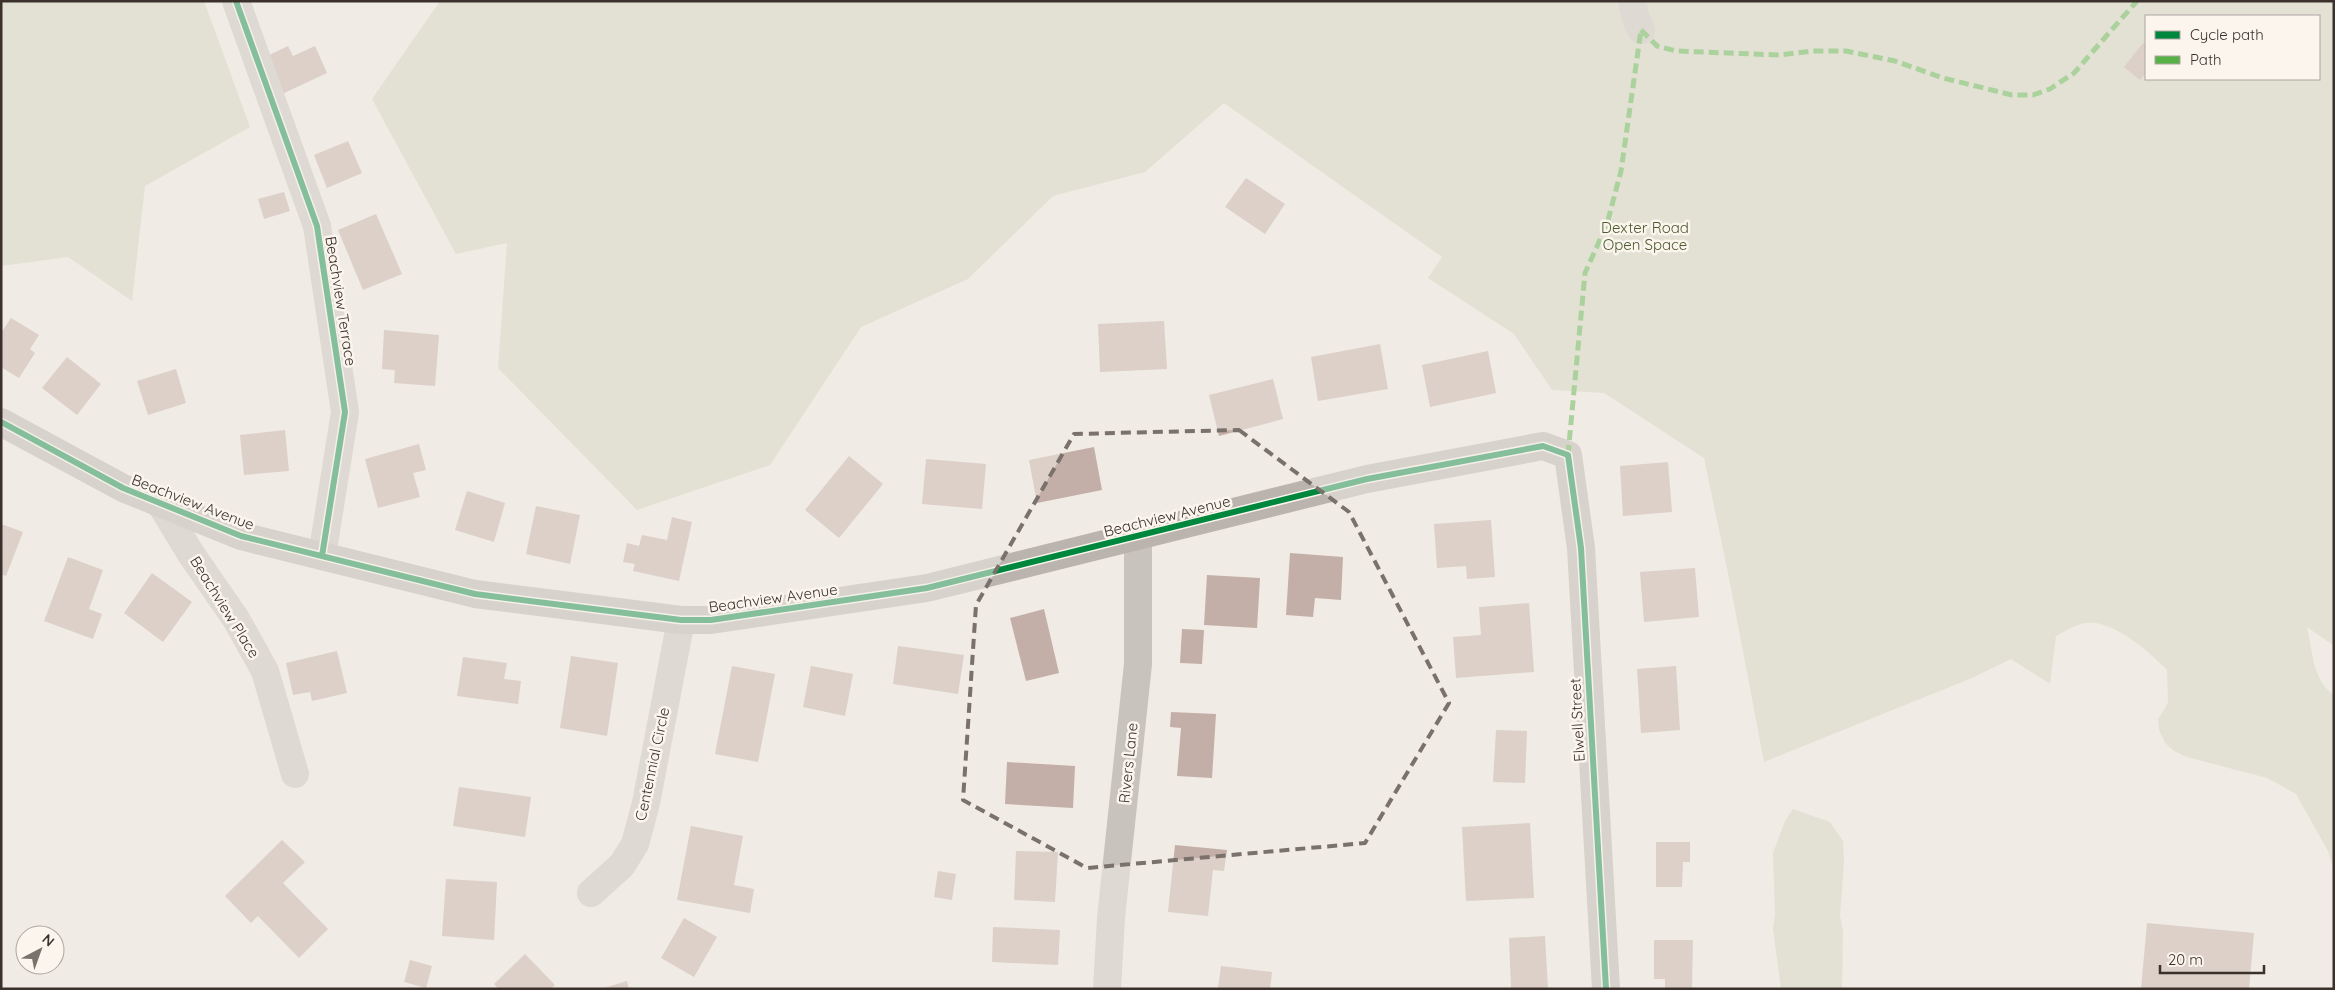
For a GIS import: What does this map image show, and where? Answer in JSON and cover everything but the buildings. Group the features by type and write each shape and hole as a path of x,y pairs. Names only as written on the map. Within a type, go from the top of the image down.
{"street":[{"name":"Beachview Terrace","path":"236,1 317,226 345,412 322,556"},
{"path":"1632,1 1636,19 1641,30"},
{"name":"Beachview Avenue","path":"1,422 122,488 241,536 475,594 681,620 711,620 927,588 1367,479 1543,446 1564,453"},
{"name":"Elwell Street","path":"1564,453 1568,455 1581,548 1606,989"},
{"name":"Beachview Place","path":"160,503 191,554 236,619 265,671 295,774"},
{"name":"Rivers Lane","path":"1107,989 1111,918 1138,664 1138,536"},
{"name":"Centennial Circle","path":"591,892 622,866 635,844 646,803 681,620"}],"highlighted area":[{"path":"1239,430 1349,512 1449,703 1365,843 1087,868 963,800 976,605 1074,434"}],"green space":[{"path":"1,1 204,1 250,127 145,186 132,301 68,257 1,266"},
{"name":"Dexter Road Open Space","path":"440,1 2334,1 2334,646 2307,627 2317,673 2327,689 2334,695 2334,871 2328,851 2296,794 2267,778 2187,757 2174,751 2165,743 2159,730 2158,719 2168,703 2167,670 2128,637 2104,625 2081,624 2056,636 2050,684 2011,659 1972,678 1764,762 1704,458 1604,393 1552,390 1514,334 1428,278 1442,257 1224,103 1145,172 1053,196 968,279 861,327 770,465 637,510 498,368 507,243 456,254 372,99"},
{"path":"1793,809 1830,822 1843,841 1844,862 1840,916 1843,931 1842,989 1781,989 1773,929 1775,914 1773,853 1785,821"}],"marked path":[{"path":"1641,30 1657,46 1676,51 1779,55 1813,51 1846,51 1895,61 1943,78 2012,95 2033,95 2050,89 2074,73 2137,1"},
{"path":"1568,455 1585,273 1607,224 1621,171 1641,30"}],"cycle path":[{"path":"236,1 317,226 345,412 322,556"},
{"path":"1,422 123,488 241,536 475,594 681,620 711,620 927,588 1367,479 1543,446 1568,455 1581,548 1606,989"}]}
